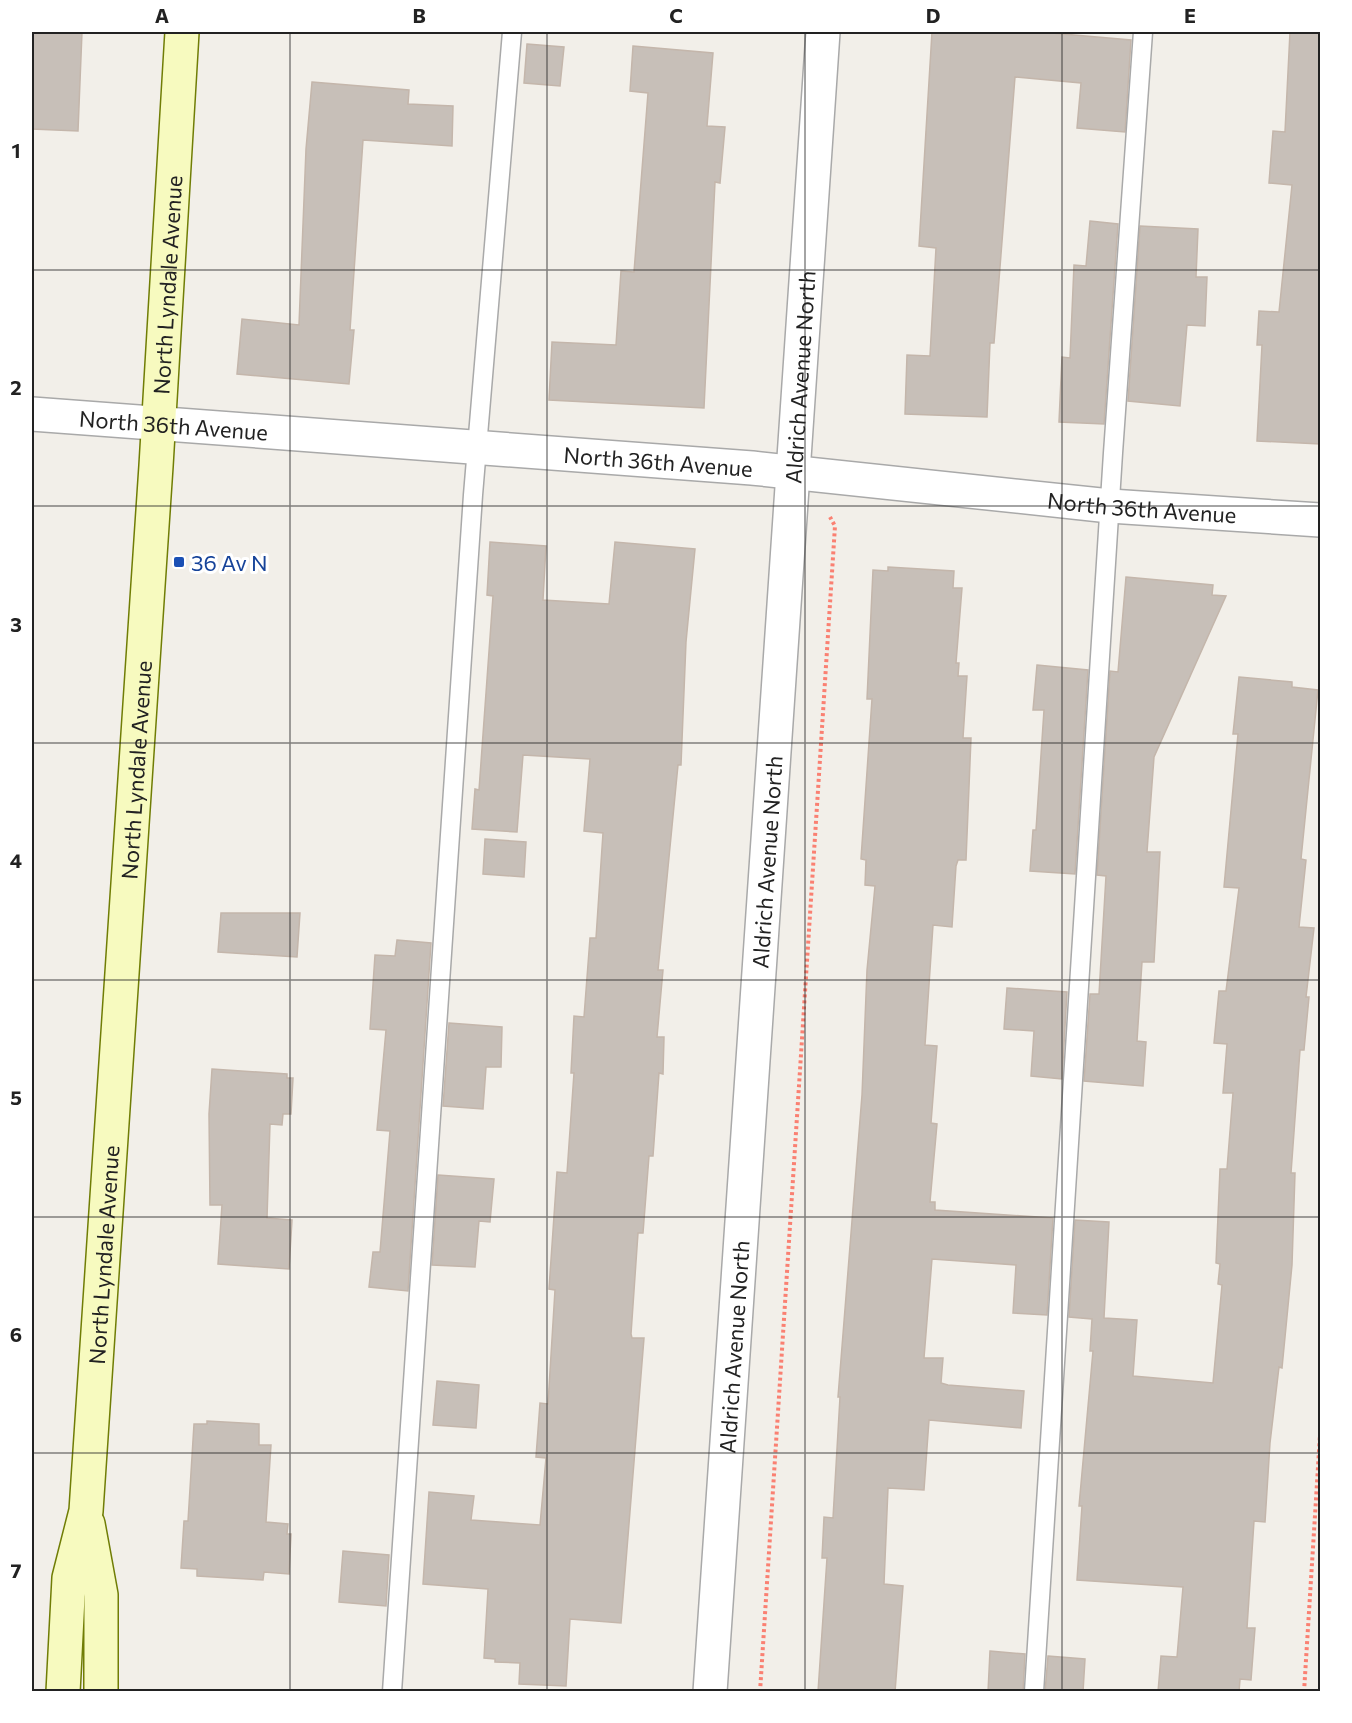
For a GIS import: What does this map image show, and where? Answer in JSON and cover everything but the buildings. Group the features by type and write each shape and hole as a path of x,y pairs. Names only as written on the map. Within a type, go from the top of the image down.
{"street":[{"name":"North Lyndale Avenue","path":"63,1692 69,1578 86,1511 182,32"},
{"name":"Aldrich Avenue North","path":"710,1692 823,32"},
{"name":"North 36th Avenue","path":"32,414 478,446 792,473 1110,506 1320,520"},
{"name":"North Lyndale Avenue","path":"86,1511 100,1596 101,1692"}],"lane":[{"path":"392,1692 478,446 512,32"},
{"path":"1035,1692 1110,506 1143,32"}],"path":[{"path":"760,1692 835,526 828,514"},
{"path":"1304,1692 1320,1435"}],"place":[{"name":"36 Av N","path":"179,562"}]}
